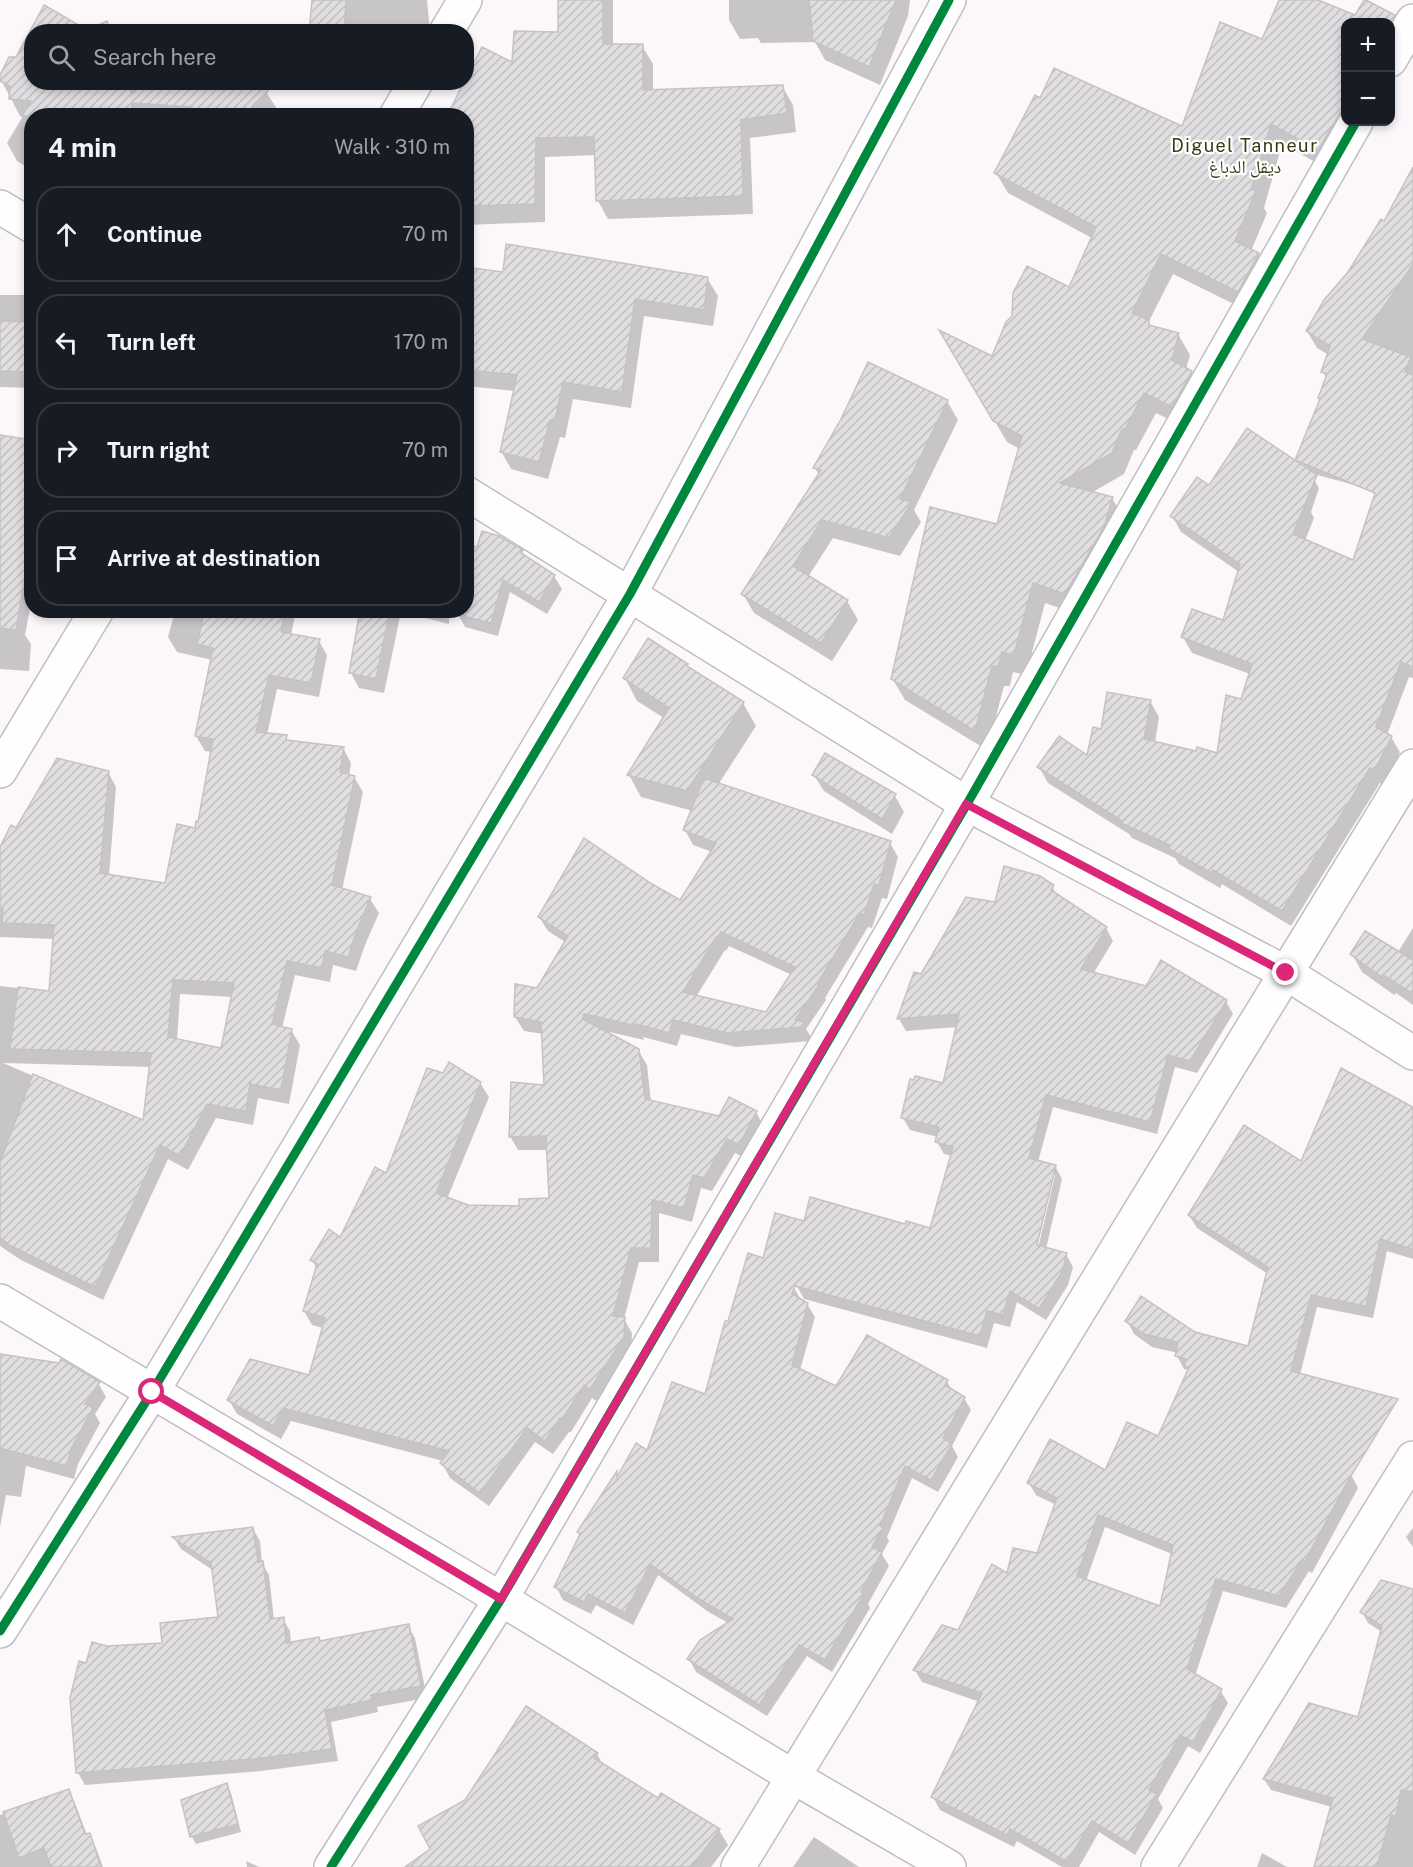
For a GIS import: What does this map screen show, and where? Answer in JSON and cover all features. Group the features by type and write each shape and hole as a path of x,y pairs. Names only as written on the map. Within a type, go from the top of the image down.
{"street":[{"path":"451,24 465,0"},
{"path":"0,1631 152,1392 630,594 949,0"},
{"path":"1395,52 1413,21"},
{"path":"401,108 411,90"},
{"path":"332,1867 501,1599 966,804 1354,126"},
{"path":"0,207 24,221"},
{"path":"474,499 966,804 1286,973 1413,1053"},
{"path":"0,771 92,618"},
{"path":"738,1867 1413,766"},
{"path":"0,1301 501,1599 792,1776 949,1867"},
{"path":"1158,1867 1413,1458"}],"building":[{"path":"312,0 346,0 344,24 310,24"},
{"path":"558,0 603,0 603,44 643,44 643,90 783,85 787,113 741,120 743,196 596,201 594,137 536,138 535,204 474,206 474,108 451,108 460,90 474,90 474,62 482,47 512,62 514,31 558,32"},
{"path":"809,0 896,0 869,67 813,41"},
{"path":"1279,0 1318,0 1355,15 1366,0 1395,15 1393,18 1341,18 1341,112 1318,150 1271,124 1251,189 1256,191 1235,241 1259,253 1238,292 1161,254 1132,313 1149,320 1149,325 1179,333 1172,360 1192,371 1172,407 1144,393 1125,429 1122,429 1112,453 1060,483 1113,497 1104,527 1065,594 1033,583 1014,655 1002,652 998,666 992,666 975,731 891,679 930,507 997,524 1022,436 993,421 939,330 992,356 1006,322 1012,316 1013,293 1027,266 1069,287 1096,227 994,173 1035,95 1040,98 1054,68 1182,126 1220,22 1262,39"},
{"path":"44,5 77,24 34,24"},
{"path":"24,42 24,90 131,90 132,94 137,90 268,91 252,108 192,108 132,103 132,108 27,108 31,101 9,99 10,86 0,81 0,75 9,57 16,57"},
{"path":"1413,167 1413,264 1362,339 1411,357 1405,372 1413,375 1413,667 1401,662 1376,727 1392,736 1375,770 1370,768 1282,911 1213,870 1211,873 1168,848 1170,845 1121,823 1122,821 1037,767 1059,736 1087,755 1093,727 1101,729 1107,692 1151,700 1144,739 1196,751 1197,747 1217,753 1226,695 1241,699 1252,664 1181,637 1192,609 1223,620 1240,564 1170,516 1197,477 1209,485 1247,428 1317,475 1293,534 1353,560 1375,493 1295,460 1320,399 1318,398 1327,374 1321,372 1330,346 1306,331 1324,300 1348,272 1381,219 1384,221"},
{"path":"506,244 708,277 704,310 635,299 622,392 563,382 555,421 550,420 539,462 500,452 517,375 474,371 474,268 503,272"},
{"path":"0,321 24,322 24,372 0,371"},
{"path":"868,362 948,400 900,499 912,502 889,538 822,520 793,566 848,600 821,643 741,594 821,470 813,468 841,419"},
{"path":"0,435 24,439 24,584 16,630 0,628"},
{"path":"482,531 499,536 523,550 521,553 555,575 539,602 503,580 491,623 470,618 474,618 474,546 477,547"},
{"path":"203,618 284,618 281,632 320,639 311,683 269,675 256,732 287,735 286,740 344,747 340,772 355,776 332,885 371,897 348,957 325,951 322,968 287,961 272,1024 292,1029 281,1090 250,1084 246,1111 207,1104 180,1156 160,1145 95,1287 11,1246 0,1238 0,1162 33,1074 143,1120 151,1053 10,1049 18,987 49,991 54,925 2,923 0,847 11,825 16,828 57,758 109,771 100,873 165,883 177,824 195,828 196,821 198,822 213,739 195,736 213,648 197,644","holes":["173,980 234,983 221,1048 168,1037"]},
{"path":"359,618 388,618 376,679 349,673"},
{"path":"648,638 744,702 687,791 627,775 669,708 623,678"},
{"path":"825,753 896,794 882,819 812,775"},
{"path":"704,778 891,841 879,885 874,884 864,915 860,913 817,984 819,985 795,1020 804,1022 803,1027 727,1033 673,1020 669,1033 584,1014 583,1019 639,1049 645,1099 719,1116 729,1097 757,1111 739,1145 727,1139 704,1178 693,1175 684,1208 652,1200 651,1248 631,1248 613,1316 625,1317 624,1337 590,1389 584,1385 545,1441 527,1428 480,1493 440,1463 449,1451 283,1408 273,1426 227,1400 250,1359 309,1375 325,1318 303,1311 317,1264 310,1260 329,1229 340,1237 375,1167 386,1173 427,1068 443,1073 449,1062 481,1082 436,1193 468,1205 519,1206 519,1199 549,1198 546,1136 509,1137 511,1082 544,1085 541,1022 514,1017 515,984 537,988 568,936 538,917 584,838 680,900 716,843 683,830","holes":["721,932 795,967 766,1012 683,992"]},
{"path":"1004,866 1040,876 1054,885 1051,890 1107,927 1081,969 1146,986 1161,960 1227,1000 1190,1061 1168,1055 1150,1122 1046,1095 1029,1158 1056,1165 1037,1245 1067,1253 1062,1272 1039,1309 1010,1291 1003,1315 987,1311 980,1336 795,1286 792,1294 808,1303 792,1365 836,1386 867,1335 948,1380 945,1385 965,1397 943,1438 952,1444 931,1480 905,1466 880,1526 883,1528 872,1547 882,1552 861,1592 864,1594 825,1660 799,1645 759,1705 687,1659 700,1640 733,1619 699,1599 650,1564 625,1613 588,1594 584,1602 554,1587 580,1534 577,1532 617,1471 617,1477 636,1443 647,1450 672,1382 705,1394 725,1321 728,1321 748,1253 763,1258 775,1213 804,1221 810,1197 905,1224 906,1221 930,1228 953,1147 935,1142 939,1127 901,1118 910,1079 914,1080 915,1076 943,1083 959,1014 897,1019 914,972 921,974 966,897 995,902"},
{"path":"1365,931 1413,960 1413,994 1385,976 1383,978 1350,954"},
{"path":"1341,1068 1413,1107 1413,1249 1380,1239 1366,1306 1311,1295 1291,1371 1398,1399 1349,1479 1305,1561 1302,1560 1279,1596 1216,1579 1187,1669 1222,1689 1193,1742 1180,1735 1149,1790 1157,1794 1128,1843 1092,1821 1067,1862 1010,1829 1007,1835 931,1797 982,1693 913,1670 942,1625 958,1630 992,1564 1007,1573 1013,1548 1037,1553 1057,1498 1027,1483 1050,1439 1105,1470 1127,1422 1158,1436 1189,1367 1184,1366 1186,1359 1175,1356 1178,1342 1144,1334 1125,1321 1141,1296 1195,1332 1248,1346 1268,1267 1188,1215 1244,1125 1301,1161","holes":["1098,1515 1173,1545 1160,1606 1077,1576"]},
{"path":"0,1354 59,1363 61,1359 100,1382 85,1404 93,1408 71,1449 67,1466 0,1448"},
{"path":"253,1527 258,1562 263,1561 270,1619 284,1617 286,1643 319,1637 320,1641 409,1624 421,1686 371,1695 372,1700 325,1710 332,1749 254,1759 76,1773 70,1698 79,1661 86,1663 92,1642 107,1646 162,1643 160,1623 218,1617 211,1563 172,1537"},
{"path":"1381,1580 1413,1589 1413,1792 1401,1790 1396,1816 1391,1815 1377,1867 1314,1867 1333,1798 1263,1779 1309,1703 1358,1717 1382,1626 1360,1612"},
{"path":"526,1706 598,1753 594,1758 658,1798 661,1793 720,1829 692,1867 405,1867 430,1849 418,1826 465,1800"},
{"path":"227,1783 238,1824 190,1837 181,1800"},
{"path":"69,1789 85,1834 90,1833 101,1867 51,1867 44,1848 19,1858 3,1812"}],"cycle path":[{"path":"0,1631 152,1392 630,594 949,0"},
{"path":"331,1867 501,1599 967,804 1354,126"}],"district":[{"name":"Diguel Tanneur ديقل الدباغ","path":"1245,155"}],"route":[{"path":"152,1392 501,1599 966,804 1286,973"}]}
